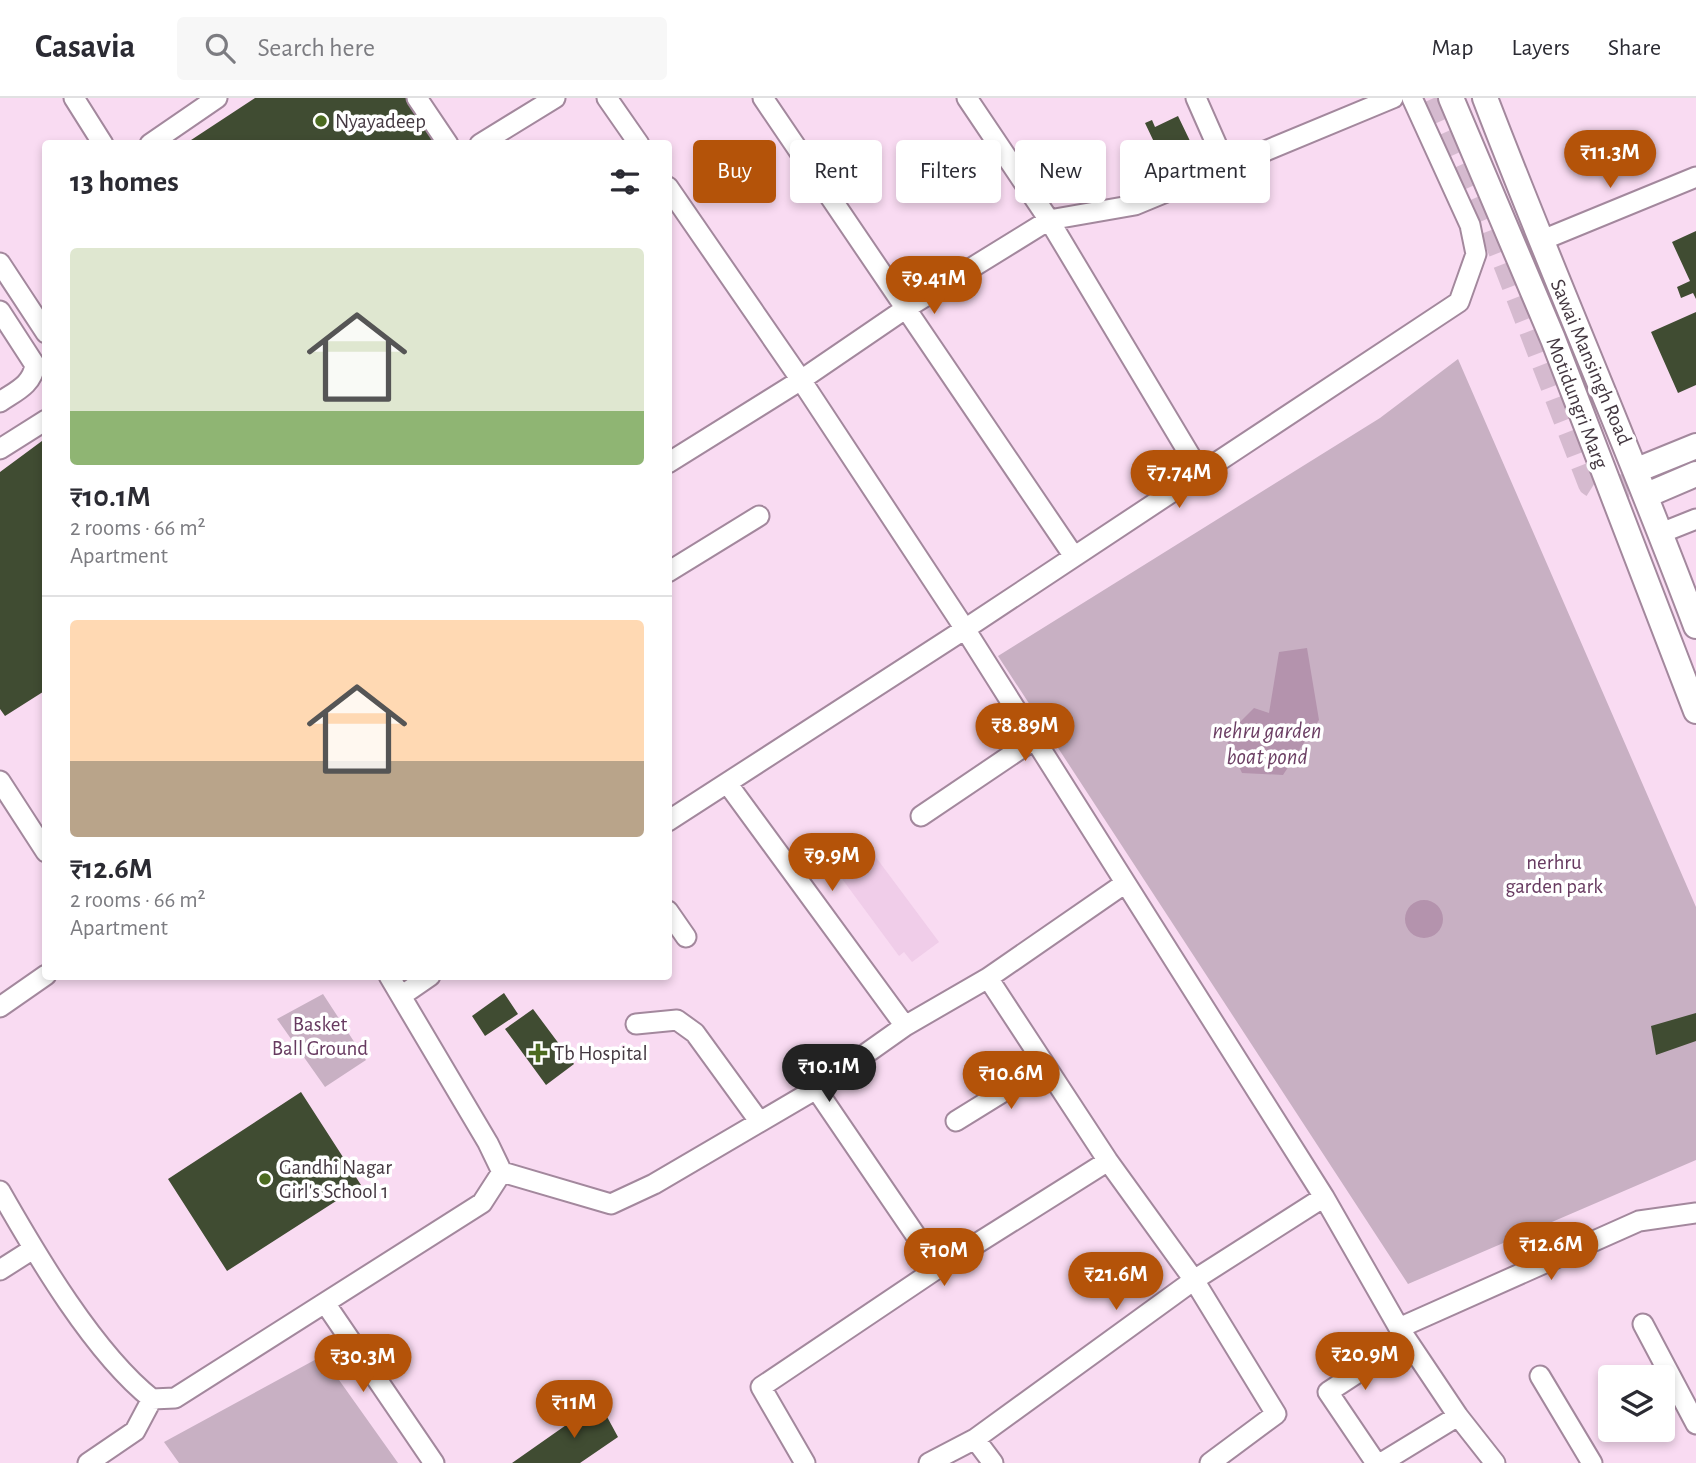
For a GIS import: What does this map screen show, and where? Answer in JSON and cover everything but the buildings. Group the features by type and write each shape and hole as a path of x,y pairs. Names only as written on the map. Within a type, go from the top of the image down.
{"main road":[{"name":"Motidungri Marg","path":"1451,98 1553,339 1696,711"},
{"name":"Sawai Mansingh Road","path":"1485,98 1540,241 1647,495 1696,626"},
{"path":"1637,470 1696,446"},
{"path":"1647,495 1696,474"}],"street":[{"path":"74,98 100,140"},
{"path":"156,140 217,98"},
{"path":"416,98 445,140"},
{"path":"487,140 555,98"},
{"path":"607,98 636,140"},
{"path":"762,98 1073,555"},
{"path":"967,98 1049,220 1200,472"},
{"path":"1195,98 1214,140"},
{"path":"1270,148 1393,98"},
{"path":"672,818 965,629 1459,302 1476,254 1470,225 1412,98"},
{"path":"1540,241 1696,177"},
{"path":"672,193 802,380 965,629 1324,1197 1399,1328 1458,1416 1495,1463"},
{"path":"672,461 802,380 905,309 1049,220 1140,203"},
{"path":"0,263 42,327"},
{"path":"0,311 35,365 33,376 25,386 0,402"},
{"path":"0,449 42,422"},
{"path":"672,570 759,516"},
{"path":"1661,533 1696,519"},
{"path":"921,816 1035,740"},
{"path":"0,782 42,846"},
{"path":"727,783 905,1026"},
{"path":"391,980 502,1172 611,1204 654,1185 816,1089 905,1026 988,978 1124,884"},
{"path":"672,917 686,937"},
{"path":"0,1007 42,978"},
{"path":"988,978 1108,1161 1194,1280 1276,1414 1210,1463"},
{"path":"401,996 424,980"},
{"path":"636,1024 677,1020 695,1033 759,1121"},
{"path":"956,1121 1045,1066"},
{"path":"816,1089 939,1268"},
{"path":"805,1463 761,1387 939,1268 1108,1161"},
{"path":"0,1191 33,1249 124,1377 152,1399 175,1398 482,1203 502,1172"},
{"path":"929,1463 975,1439 1194,1280 1324,1197"},
{"path":"1399,1328 1639,1221 1696,1213"},
{"path":"0,1270 33,1249"},
{"path":"325,1303 435,1463"},
{"path":"1643,1324 1696,1424"},
{"path":"1380,1358 1328,1392 1378,1463 1458,1416"},
{"path":"1540,1376 1592,1463"},
{"path":"88,1463 135,1431 152,1399"},
{"path":"975,1439 993,1463"}],"shaded area":[{"path":"872,852 939,942 912,962 904,952 899,956 837,872"}],"green space":[{"name":"nerhru garden park","path":"1458,359 1696,907 1696,1160 1408,1284 998,656 1380,418"},
{"name":"Basket Ball Ground","path":"323,994 366,1060 325,1087 277,1019"},
{"path":"322,1356 398,1463 179,1463 164,1442"}],"water":[{"name":"nehru garden boat pond","path":"1307,648 1319,720 1283,775 1242,773 1225,737 1254,708 1269,713 1279,652"},
{"path":"1424,900 1438,905 1443,919 1438,933 1424,938 1410,933 1405,919 1410,905"}],"tunnel":[{"path":"1434,98 1491,227 1590,484 1601,491 1628,485 1696,459"}],"place":[{"name":"Nyayadeep","path":"321,121"},
{"name":"Tb Hospital","path":"538,1053"},
{"name":"Gandhi Nagar Girl's School 1","path":"265,1179"}]}
